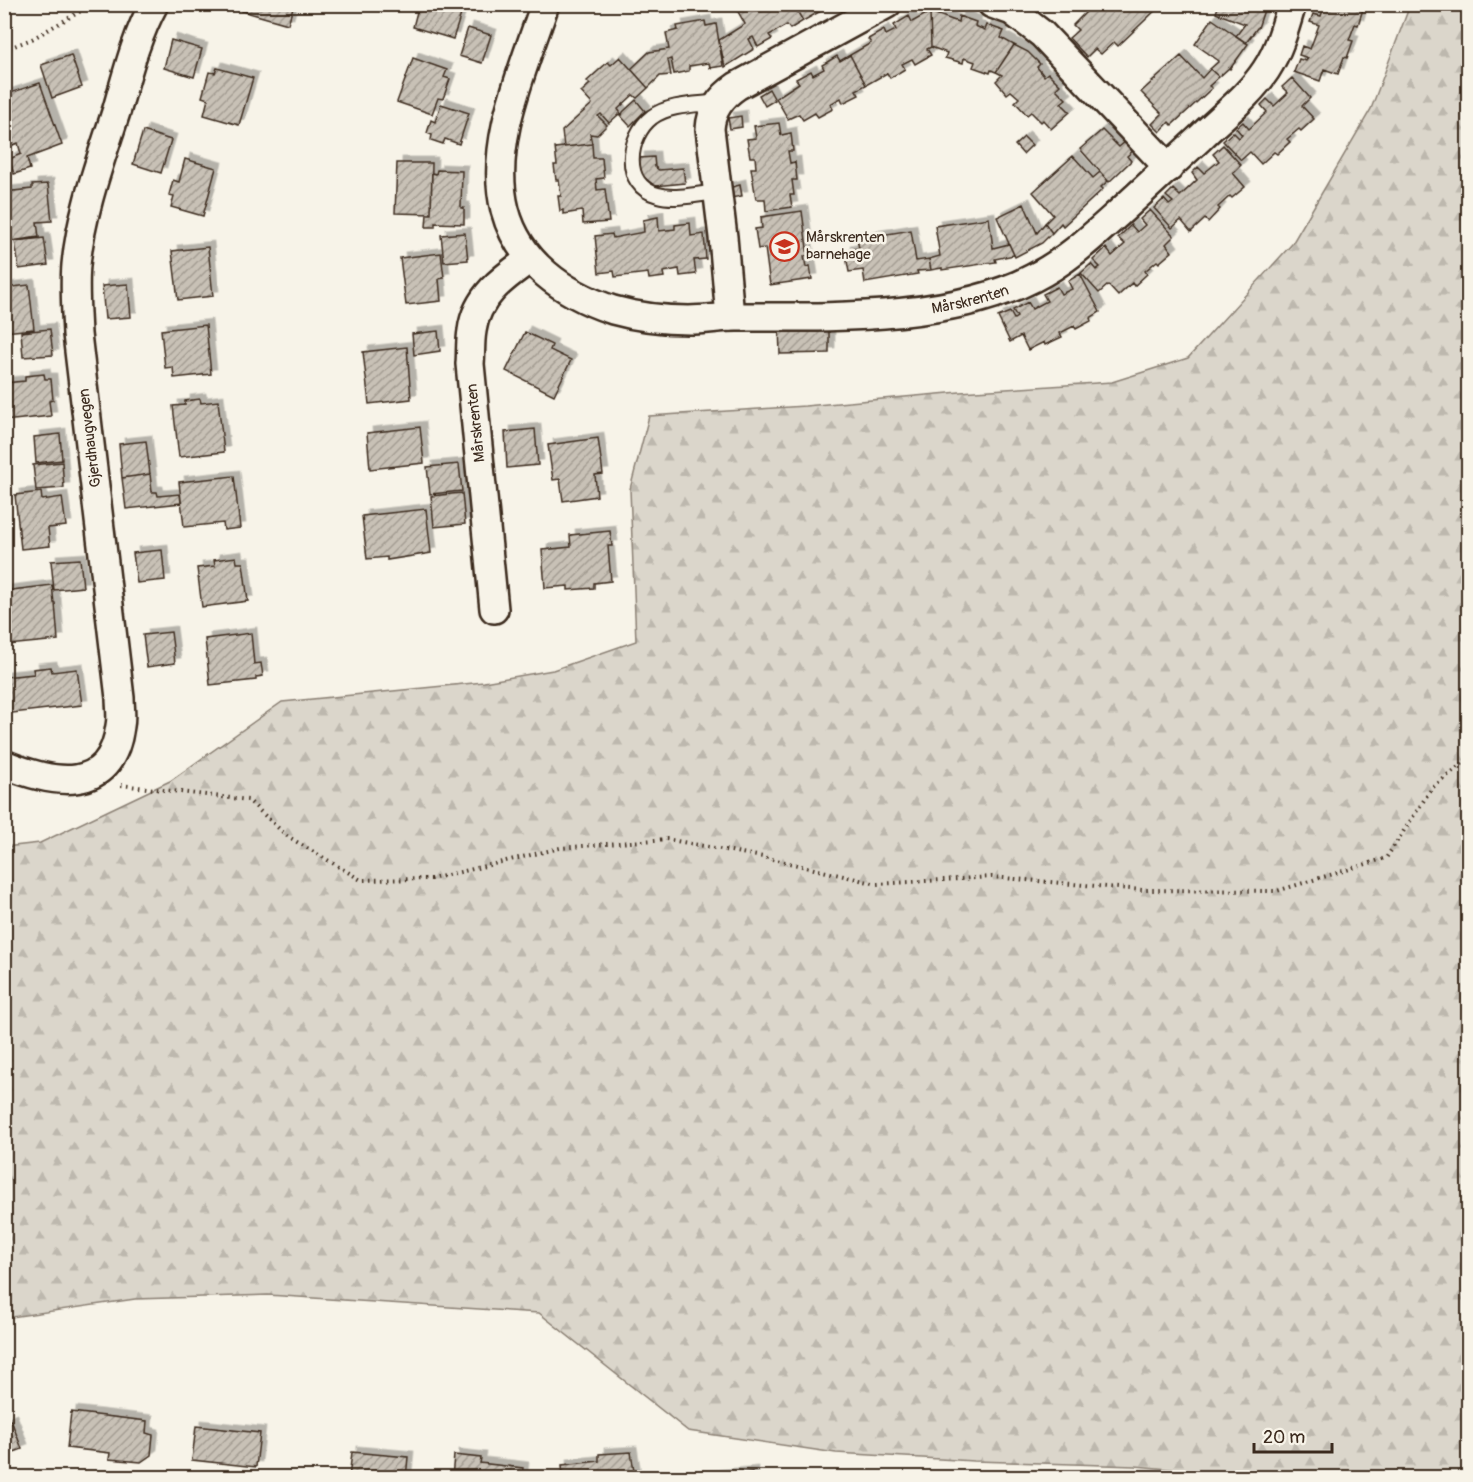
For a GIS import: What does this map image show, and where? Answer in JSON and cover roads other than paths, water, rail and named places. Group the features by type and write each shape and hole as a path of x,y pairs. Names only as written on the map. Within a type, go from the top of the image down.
{"street":[{"name":"Mårskrenten","path":"545,4 511,108 500,159 500,185 514,234 530,259 555,282 582,298 614,310 652,319 691,320 730,317 834,317 956,304 1030,280 1065,260 1169,168 1253,87 1265,71 1283,35 1292,4"},
{"path":"730,317 710,129 710,121 719,102 737,86 886,4"},
{"path":"992,4 1012,11 1042,34 1169,168"},
{"path":"1035,4 1036,21 1042,34"},
{"name":"Gjerdhaugvegen","path":"4,764 31,775 52,780 78,780 104,765 116,745 120,716 116,663 77,334 76,265 82,230 103,153 148,7"},
{"name":"Mårskrenten","path":"494,609 470,364 472,329 484,299 502,278 530,259"}],"lane":[{"path":"717,192 658,195 644,189 637,181 633,171 632,155 634,141 641,128 652,117 670,108 719,102"}],"place":[{"name":"Mårskrenten barnehage","path":"785,246"}]}
